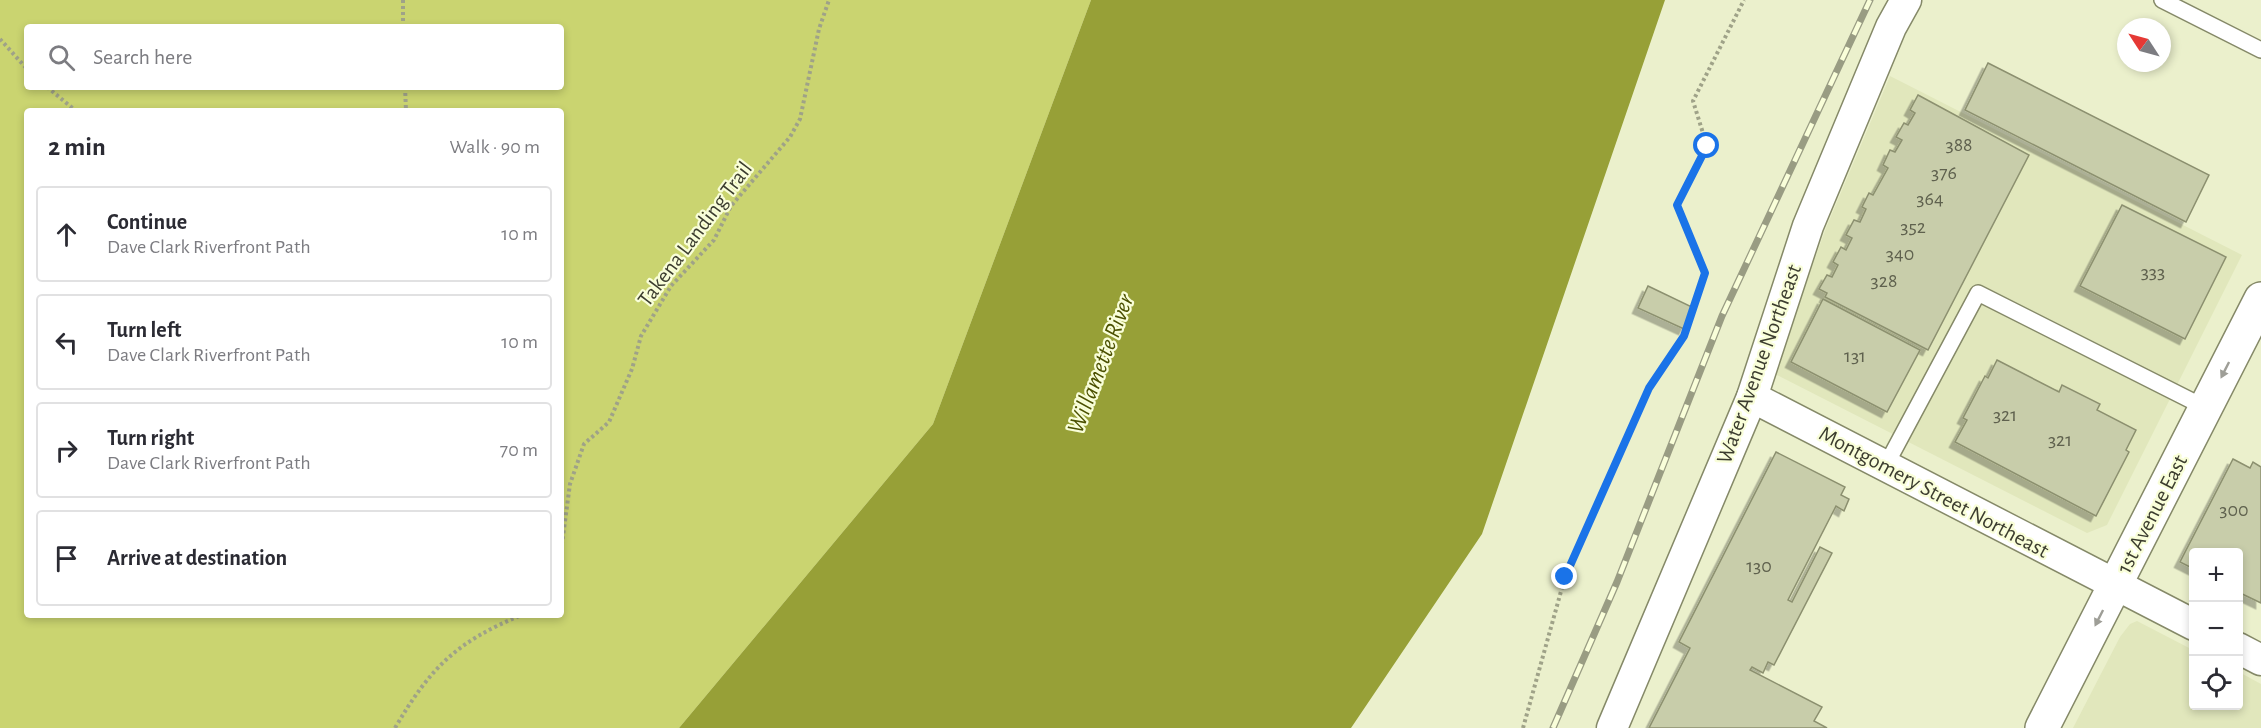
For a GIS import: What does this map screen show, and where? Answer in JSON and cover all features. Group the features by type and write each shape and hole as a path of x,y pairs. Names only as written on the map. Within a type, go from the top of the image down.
{"main road":[{"name":"1st Avenue East","path":"2042,728 2206,408 2252,338 2261,299"}],"street":[{"name":"Water Avenue Northeast","path":"1612,728 1752,397 1808,225 1891,27 1906,0"},
{"name":"Montgomery Street Northeast","path":"1752,397 2189,623"},
{"path":"2243,651 2261,660"}],"lane":[{"path":"2162,0 2261,50"},
{"path":"1885,466 1977,293 2206,408"}],"path":[{"path":"403,0 403,24"},
{"name":"Takena Landing Trail","path":"564,529 570,484 585,444 609,422 632,369 641,336 671,286 714,240 731,206 790,137 800,119 819,29 829,0"},
{"path":"1523,728 1565,577 1649,388 1684,336 1705,273 1677,205 1707,146 1693,101 1744,0"},
{"path":"0,39 24,66"},
{"path":"51,90 72,108"},
{"path":"405,90 406,108"},
{"path":"395,728 414,696 441,663 484,630 514,618"}],"shaded area":[{"path":"0,0 1091,0 933,424 679,728 0,728"},
{"path":"1890,76 2242,255 2107,525 2087,533 1773,373 1826,228"},
{"path":"2137,621 2189,648 2189,710 2243,710 2243,674 2261,684 2261,728 2073,728 2120,637 2130,624"}],"water":[{"name":"Willamette River","path":"1091,0 1665,0 1482,534 1351,728 679,728 933,424"}],"building":[{"path":"1988,63 2209,175 2186,222 1965,110"},
{"path":"1918,95 2029,155 1928,350 1825,297 1827,293 1819,289 1827,275 1832,277 1838,265 1833,262 1841,247 1846,250 1852,238 1846,235 1854,220 1860,222 1866,209 1862,207 1869,193 1873,195 1888,168 1883,165 1890,150 1895,152 1902,140 1896,137 1904,123 1908,125 1915,113 1910,110"},
{"path":"2122,205 2226,257 2185,339 2080,286"},
{"path":"1648,286 1694,308 1684,329 1638,308"},
{"path":"1823,299 1920,350 1887,412 1791,362"},
{"path":"1997,360 2059,392 2062,385 2100,404 2097,410 2136,430 2126,450 2129,452 2096,516 1955,442 1967,420 1963,418 1985,376 1988,378"},
{"path":"1776,452 1845,487 1841,495 1849,499 1844,511 1836,506 1788,600 1792,602 1820,547 1832,553 1774,665 1768,662 1763,673 1752,667 1750,670 1822,707 1814,721 1827,728 1649,728 1690,648 1679,642"},
{"path":"2233,459 2250,468 2253,462 2261,467 2261,603 2243,594 2243,548 2189,548 2189,566 2180,562"}],"railway":[{"path":"1553,728 1617,582 1722,316 1870,0"}],"route":[{"path":"1565,577 1649,388 1684,336 1705,273 1677,205 1707,146"}]}
